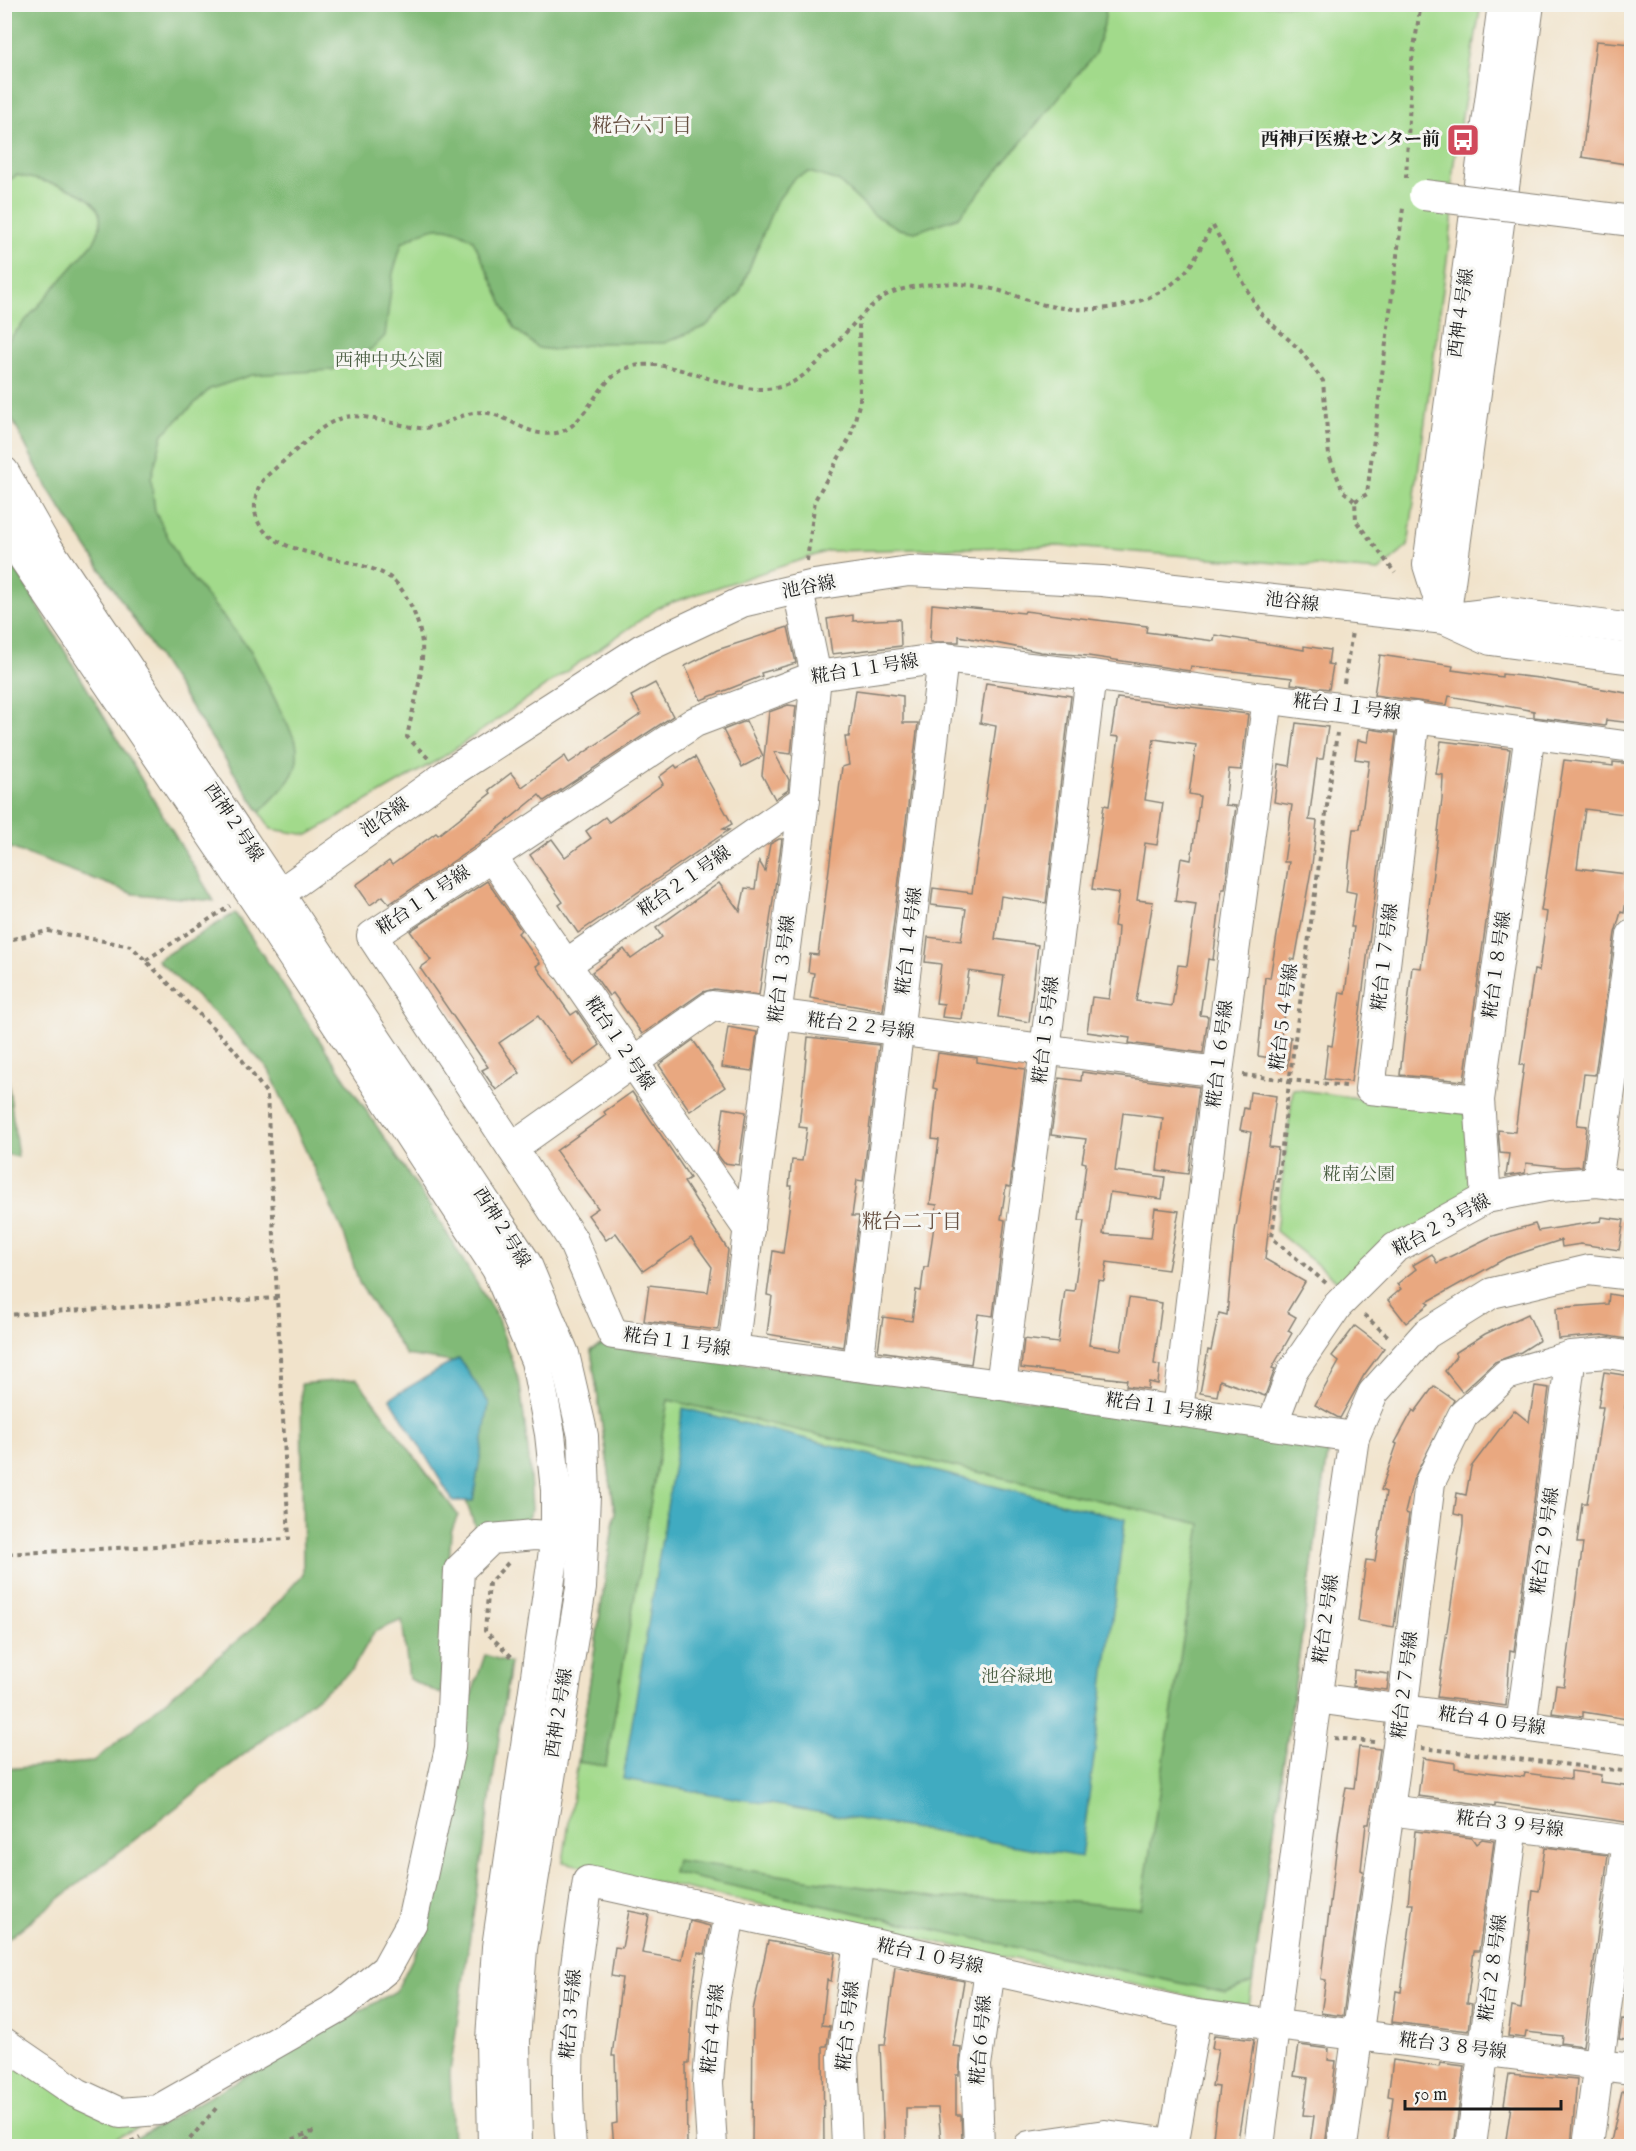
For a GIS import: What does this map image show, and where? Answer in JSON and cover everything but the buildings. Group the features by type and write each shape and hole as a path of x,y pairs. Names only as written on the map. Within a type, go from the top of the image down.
{"street":[{"name":"西神４号線","path":"1445,620 1428,565 1503,4"},
{"name":"西神４号線","path":"1445,620 1529,4"},
{"path":"1415,194 1632,221"},
{"name":"西神２号線","path":"4,472 258,901"},
{"name":"西神２号線","path":"4,523 21,554 258,901 497,1269 536,1361 550,1434 556,1490 581,1588 522,1949 515,2040 517,2146"},
{"name":"池谷線","path":"258,901 445,776 642,649 742,602 806,587 909,571 1102,581 1445,620"},
{"name":"糀台１３号線","path":"733,1350 804,800 816,676 806,587"},
{"path":"1445,620 1501,612 1632,629"},
{"path":"1445,620 1491,640 1632,659"},
{"name":"糀台１１号線","path":"1354,1437 1000,1385 613,1334 572,1239 372,936 695,722 816,676 943,658 1341,707 1632,747"},
{"name":"糀台１４号線","path":"858,1366 900,1032 943,658"},
{"name":"糀台１５号線","path":"1000,1385 1045,1050 1091,675"},
{"name":"糀台１６号線","path":"1178,1411 1218,1072 1268,698"},
{"name":"糀台１７号線","path":"1370,1089 1415,717"},
{"name":"糀台１８号線","path":"1486,1198 1479,1100 1530,733"},
{"name":"糀台２１号線","path":"565,965 804,800"},
{"name":"糀台１２号線","path":"491,856 748,1230"},
{"path":"1598,1182 1632,935"},
{"name":"糀台２２号線","path":"512,1148 712,1006 1218,1072"},
{"path":"1370,1089 1479,1100"},
{"name":"糀台２３号線","path":"1272,1425 1292,1372 1344,1298 1395,1248 1486,1198 1547,1186 1598,1182 1632,1186"},
{"name":"糀台２号線","path":"1259,2146 1311,1735 1354,1437 1373,1394 1426,1334 1492,1293 1589,1270 1632,1275"},
{"name":"糀台２７号線","path":"1342,2146 1403,1710 1430,1482 1463,1415 1506,1375 1571,1356 1607,1353 1632,1357"},
{"name":"糀台２９号線","path":"1521,1726 1571,1356"},
{"path":"4,2043 77,2093 120,2113 158,2110 342,2005 386,1969 412,1922 450,1748 459,1570 491,1539 534,1535 569,1538"},
{"name":"西神２号線","path":"493,2146 490,2040 497,1947 569,1538"},
{"name":"糀台４０号線","path":"1316,1698 1632,1741"},
{"name":"糀台３９号線","path":"1389,1810 1630,1840"},
{"name":"糀台２８号線","path":"1471,2146 1513,1826"},
{"path":"1588,2146 1630,1840"},
{"name":"糀台１０号線","path":"588,1881 1196,2015 1274,2025"},
{"name":"糀台３号線","path":"571,2146 566,2095 570,1998 588,1881"},
{"name":"糀台４号線","path":"712,2146 708,2083 714,2002 730,1913"},
{"name":"糀台５号線","path":"847,2146 843,2057 859,1941"},
{"name":"糀台６号線","path":"979,2146 976,2065 990,1970"},
{"path":"1029,2146 1105,2135 1173,2145 1196,2015"},
{"name":"糀台３８号線","path":"1274,2025 1632,2069"}],"path":[{"path":"1355,501 1367,494 1395,262 1415,194 1412,60 1421,4"},
{"path":"445,776 407,737 422,669 422,640 411,605 391,578 357,563 296,549 273,541 257,519 255,499 260,483 321,428 348,416 426,428 465,415 486,412 537,435 561,433 580,417 606,381 630,367 663,367 750,390 791,383 822,360 857,321 892,291 940,283 982,286 1049,306 1087,308 1128,306 1155,295 1183,275 1212,226 1260,313 1300,350 1323,381 1329,456 1343,491 1355,501 1356,521 1395,573"},
{"path":"806,587 805,570 815,500 850,438 860,401 859,321"},
{"name":"糀台５４号線","path":"1344,1298 1272,1238 1290,1080 1355,610"},
{"path":"146,960 258,901"},
{"path":"4,941 48,931 131,946 234,1048 267,1094 290,1539 4,1554"},
{"path":"1218,1072 1370,1089"},
{"path":"4,1315 277,1298"},
{"path":"1344,1298 1408,1354"},
{"path":"1311,1735 1632,1772"},
{"path":"276,2146 312,2132 303,2146"}],"green space":[{"path":"5,4 1106,5 1104,24 1095,54 959,217 915,232 899,229 874,215 838,181 809,172 794,178 775,204 739,294 706,326 664,343 601,343 554,350 538,348 514,328 473,240 454,230 437,228 402,243 393,273 385,336 373,348 332,370 252,375 210,389 163,434 151,479 155,511 183,567 251,651 296,742 297,754 293,773 282,789 260,812 47,487 5,405 5,344 94,242 100,225 99,212 91,201 79,193 17,175 5,183"},
{"name":"西神中央公園","path":"5,5 1481,5 1453,168 1452,223 1408,546 1379,571 1058,546 828,551 661,606 443,757 308,835 271,829 47,487 5,405"},
{"path":"4,549 214,901 134,894 5,846"},
{"path":"235,913 437,1217 497,1317 520,1384 529,1459 532,1510 523,1526 477,1532 466,1501 473,1501 459,1358 452,1362 406,1355 359,1283 345,1237 269,1070 226,1024 157,960"},
{"path":"5,1071 7,1072 18,1157 5,1154"},
{"name":"糀南公園","path":"1293,1089 1471,1114 1479,1194 1346,1288 1276,1231"},
{"name":"池谷緑地","path":"601,1345 1330,1439 1249,2006 1202,1999 563,1862 615,1513 591,1350"},
{"path":"601,1345 1330,1439 1252,1982 1226,1993 673,1873 676,1860 940,1898 1061,1901 1141,1908 1201,1524 668,1400 606,1766 578,1762 615,1513 591,1350"},
{"path":"357,1379 458,1515 451,1532 441,1694 409,1679 402,1620 374,1632 352,1670 5,1941 5,1769 93,1762 264,1618 303,1574 301,1384"},
{"path":"485,1655 510,1663 450,2072 453,2146 122,2146 396,1991 427,1930 462,1757 464,1717"},
{"path":"4,2054 140,2120 137,2128 100,2146 5,2146"}],"water":[{"path":"459,1358 489,1403 473,1501 453,1501 390,1398"},
{"path":"683,1408 1125,1519 1081,1857 623,1779"}],"place":[{"name":"西神戸医療センター前","path":"1463,140"}],"district":[{"name":"糀台六丁目","path":"642,126"},
{"name":"糀台二丁目","path":"912,1222"}]}
